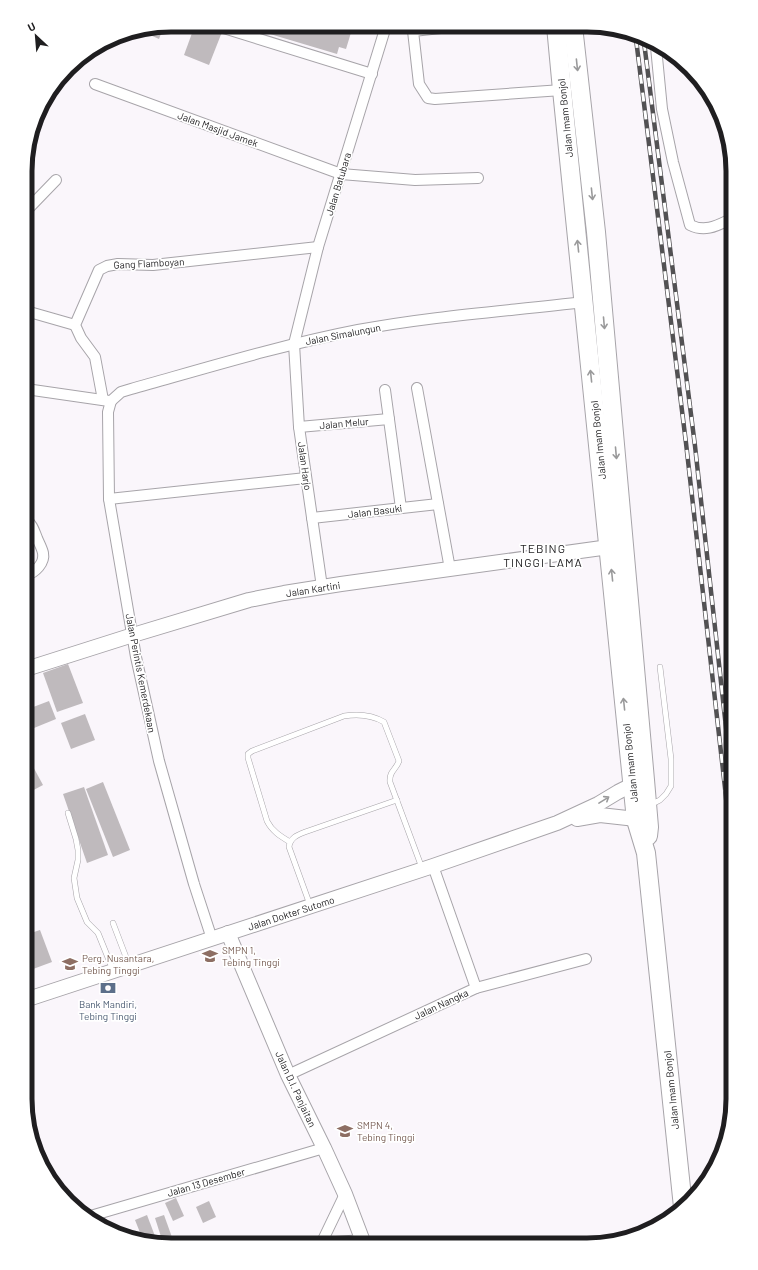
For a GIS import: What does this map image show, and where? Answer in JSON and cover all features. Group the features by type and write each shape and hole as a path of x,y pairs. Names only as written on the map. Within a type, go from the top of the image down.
{"highway":[{"name":"Jalan Imam Bonjol","path":"557,32 584,302 616,546 639,782 644,815 649,826 646,853 682,1200"},
{"name":"Jalan Imam Bonjol","path":"573,32 596,232 616,546"}],"street":[{"path":"237,32 372,74"},
{"name":"Jalan Batubara","path":"294,344 318,247 384,32"},
{"path":"413,32 419,84 428,98 435,99 562,90"},
{"path":"656,51 662,109 673,162 690,225 707,229 713,228 726,222"},
{"name":"Jalan Masjid Jamek","path":"95,84 341,174 415,180 478,178"},
{"path":"32,205 56,180"},
{"name":"Gang Flamboyan","path":"75,325 99,270 107,266 118,264 153,265 318,247"},
{"name":"Jalan Simalungun","path":"107,400 121,392 131,389 294,344 358,330 407,322 584,302"},
{"path":"32,313 75,325 81,338 95,357 107,400 32,390"},
{"name":"Jalan Harjo","path":"294,344 299,427 322,587"},
{"path":"417,388 450,569"},
{"path":"385,390 401,508"},
{"name":"Jalan Perintis Kemerdekaan","path":"107,400 109,499 136,658 159,761 194,884 212,939"},
{"name":"Jalan Melur","path":"299,427 389,420"},
{"path":"109,499 306,478"},
{"name":"Jalan Basuki","path":"312,518 438,504"},
{"path":"32,525 43,553 43,561 38,568 32,572"},
{"name":"Jalan Kartini","path":"32,667 249,600 322,587 616,546"},
{"name":"Jalan Dokter Sutomo","path":"32,998 557,823 598,804 639,782"},
{"name":"Jalan Dokter Sutomo","path":"557,823 600,815 644,815"},
{"name":"Jalan Nangka","path":"288,1076 476,988 427,867"},
{"name":"Jalan D.I. Panjaitan","path":"228,933 288,1076 345,1194 362,1238"},
{"path":"476,988 586,959"},
{"name":"Jalan 13 Desember","path":"95,1215 324,1148"},
{"path":"324,1238 345,1194"}],"lane":[{"path":"644,815 666,794 671,786 671,759 660,667"},
{"path":"290,842 278,835 270,827 267,821 248,754 252,751 344,716 360,715 380,719 384,722 399,761 398,765 389,776 390,782 427,867"},
{"path":"310,906 289,847 290,842 295,836 305,832 397,800"},
{"path":"68,813 78,850 78,860 74,878 77,898 87,922 98,933 114,971"},
{"path":"113,923 129,966"}],"building":[{"path":"162,32 159,39 148,34"},
{"path":"192,32 222,32 209,65 184,55"},
{"path":"263,32 351,32 346,49 339,47 337,54"},
{"path":"68,664 83,703 57,712 43,673"},
{"path":"49,701 56,719 34,728 32,722 32,707"},
{"path":"85,714 95,740 71,749 61,723"},
{"path":"32,765 43,785 32,791"},
{"path":"103,782 130,850 113,857 86,789"},
{"path":"84,787 108,855 87,863 63,794"},
{"path":"40,930 52,962 32,969 32,933"},
{"path":"176,1198 184,1216 173,1221 165,1203"},
{"path":"209,1201 216,1217 203,1223 196,1207"},
{"path":"147,1215 155,1237 141,1234 135,1220"},
{"path":"164,1215 172,1238 161,1237 155,1218"}],"railway":[{"path":"636,42 686,443 726,798"},
{"path":"644,45 695,446 726,727"}],"place":[{"name":"SMPN 1, Tebing Tinggi","path":"210,956"},
{"name":"Perg. Nusantara, Tebing Tinggi","path":"70,964"},
{"name":"Bank Mandiri, Tebing Tinggi","path":"108,988"},
{"name":"SMPN 4, Tebing Tinggi","path":"345,1131"}],"district":[{"name":"TEBING TINGGI LAMA","path":"543,555"}]}
